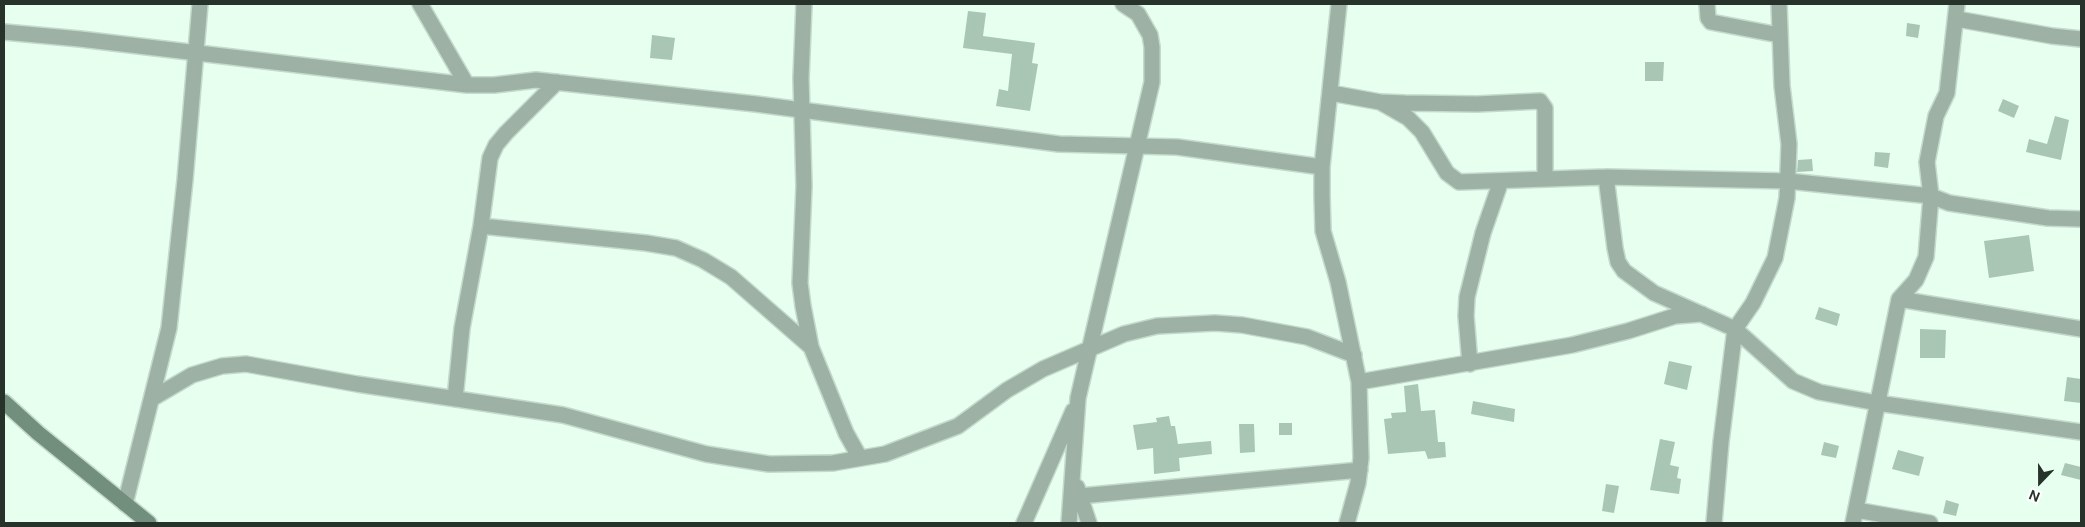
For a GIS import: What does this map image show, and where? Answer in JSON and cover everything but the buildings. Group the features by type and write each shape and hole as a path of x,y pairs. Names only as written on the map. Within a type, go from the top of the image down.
{"street":[{"path":"125,504 153,398 170,320 197,52 200,4"},
{"path":"420,4 467,85"},
{"path":"804,4 801,78 804,111 804,186 800,283 811,347 846,433 860,458"},
{"path":"1024,523 1078,398 1092,348 1152,82 1150,35 1138,14 1124,4"},
{"path":"1339,4 1322,167 1323,231 1338,282 1359,382 1360,470 1346,523"},
{"path":"1707,4 1708,18 1711,22 1779,36"},
{"path":"1714,523 1721,442 1736,329 1753,303 1775,258 1788,181 1789,144 1782,86 1779,4"},
{"path":"1930,523 1855,517 1899,299 1916,280 1926,258 1931,196 1927,162 1936,116 1947,93 1957,11 2052,36 2081,39"},
{"path":"4,32 197,52 467,85 494,85 526,80 557,82 1060,144 1177,148 1322,167"},
{"path":"455,399 462,328 481,226 489,166 496,145 557,82"},
{"path":"1331,93 1380,102 1477,104 1540,101 1545,108 1545,178"},
{"path":"1380,102 1408,118 1422,132 1452,179 1467,184 1545,178 1606,177 1788,181 1931,196 1949,203 2048,218 2081,219"},
{"path":"1606,177 1615,248 1618,262 1624,271 1654,293 1736,329 1793,381 1819,392 1877,403 2081,432"},
{"path":"1470,364 1466,316 1468,298 1483,233 1501,181"},
{"path":"481,226 646,243 676,248 703,260 731,277 811,347"},
{"path":"1899,299 2081,329"},
{"path":"1359,382 1572,345 1628,331 1675,316 1705,314"},
{"path":"153,398 192,375 222,366 246,364 563,415 706,454 769,464 834,463 885,454 911,446 958,426 1007,390 1043,369 1124,334 1158,326 1215,323 1242,325 1306,336 1354,355"},
{"path":"1070,523 1078,398"},
{"path":"4,402 38,433 149,523"},
{"path":"1080,496 1360,470"},
{"path":"1073,476 1089,523"}]}
